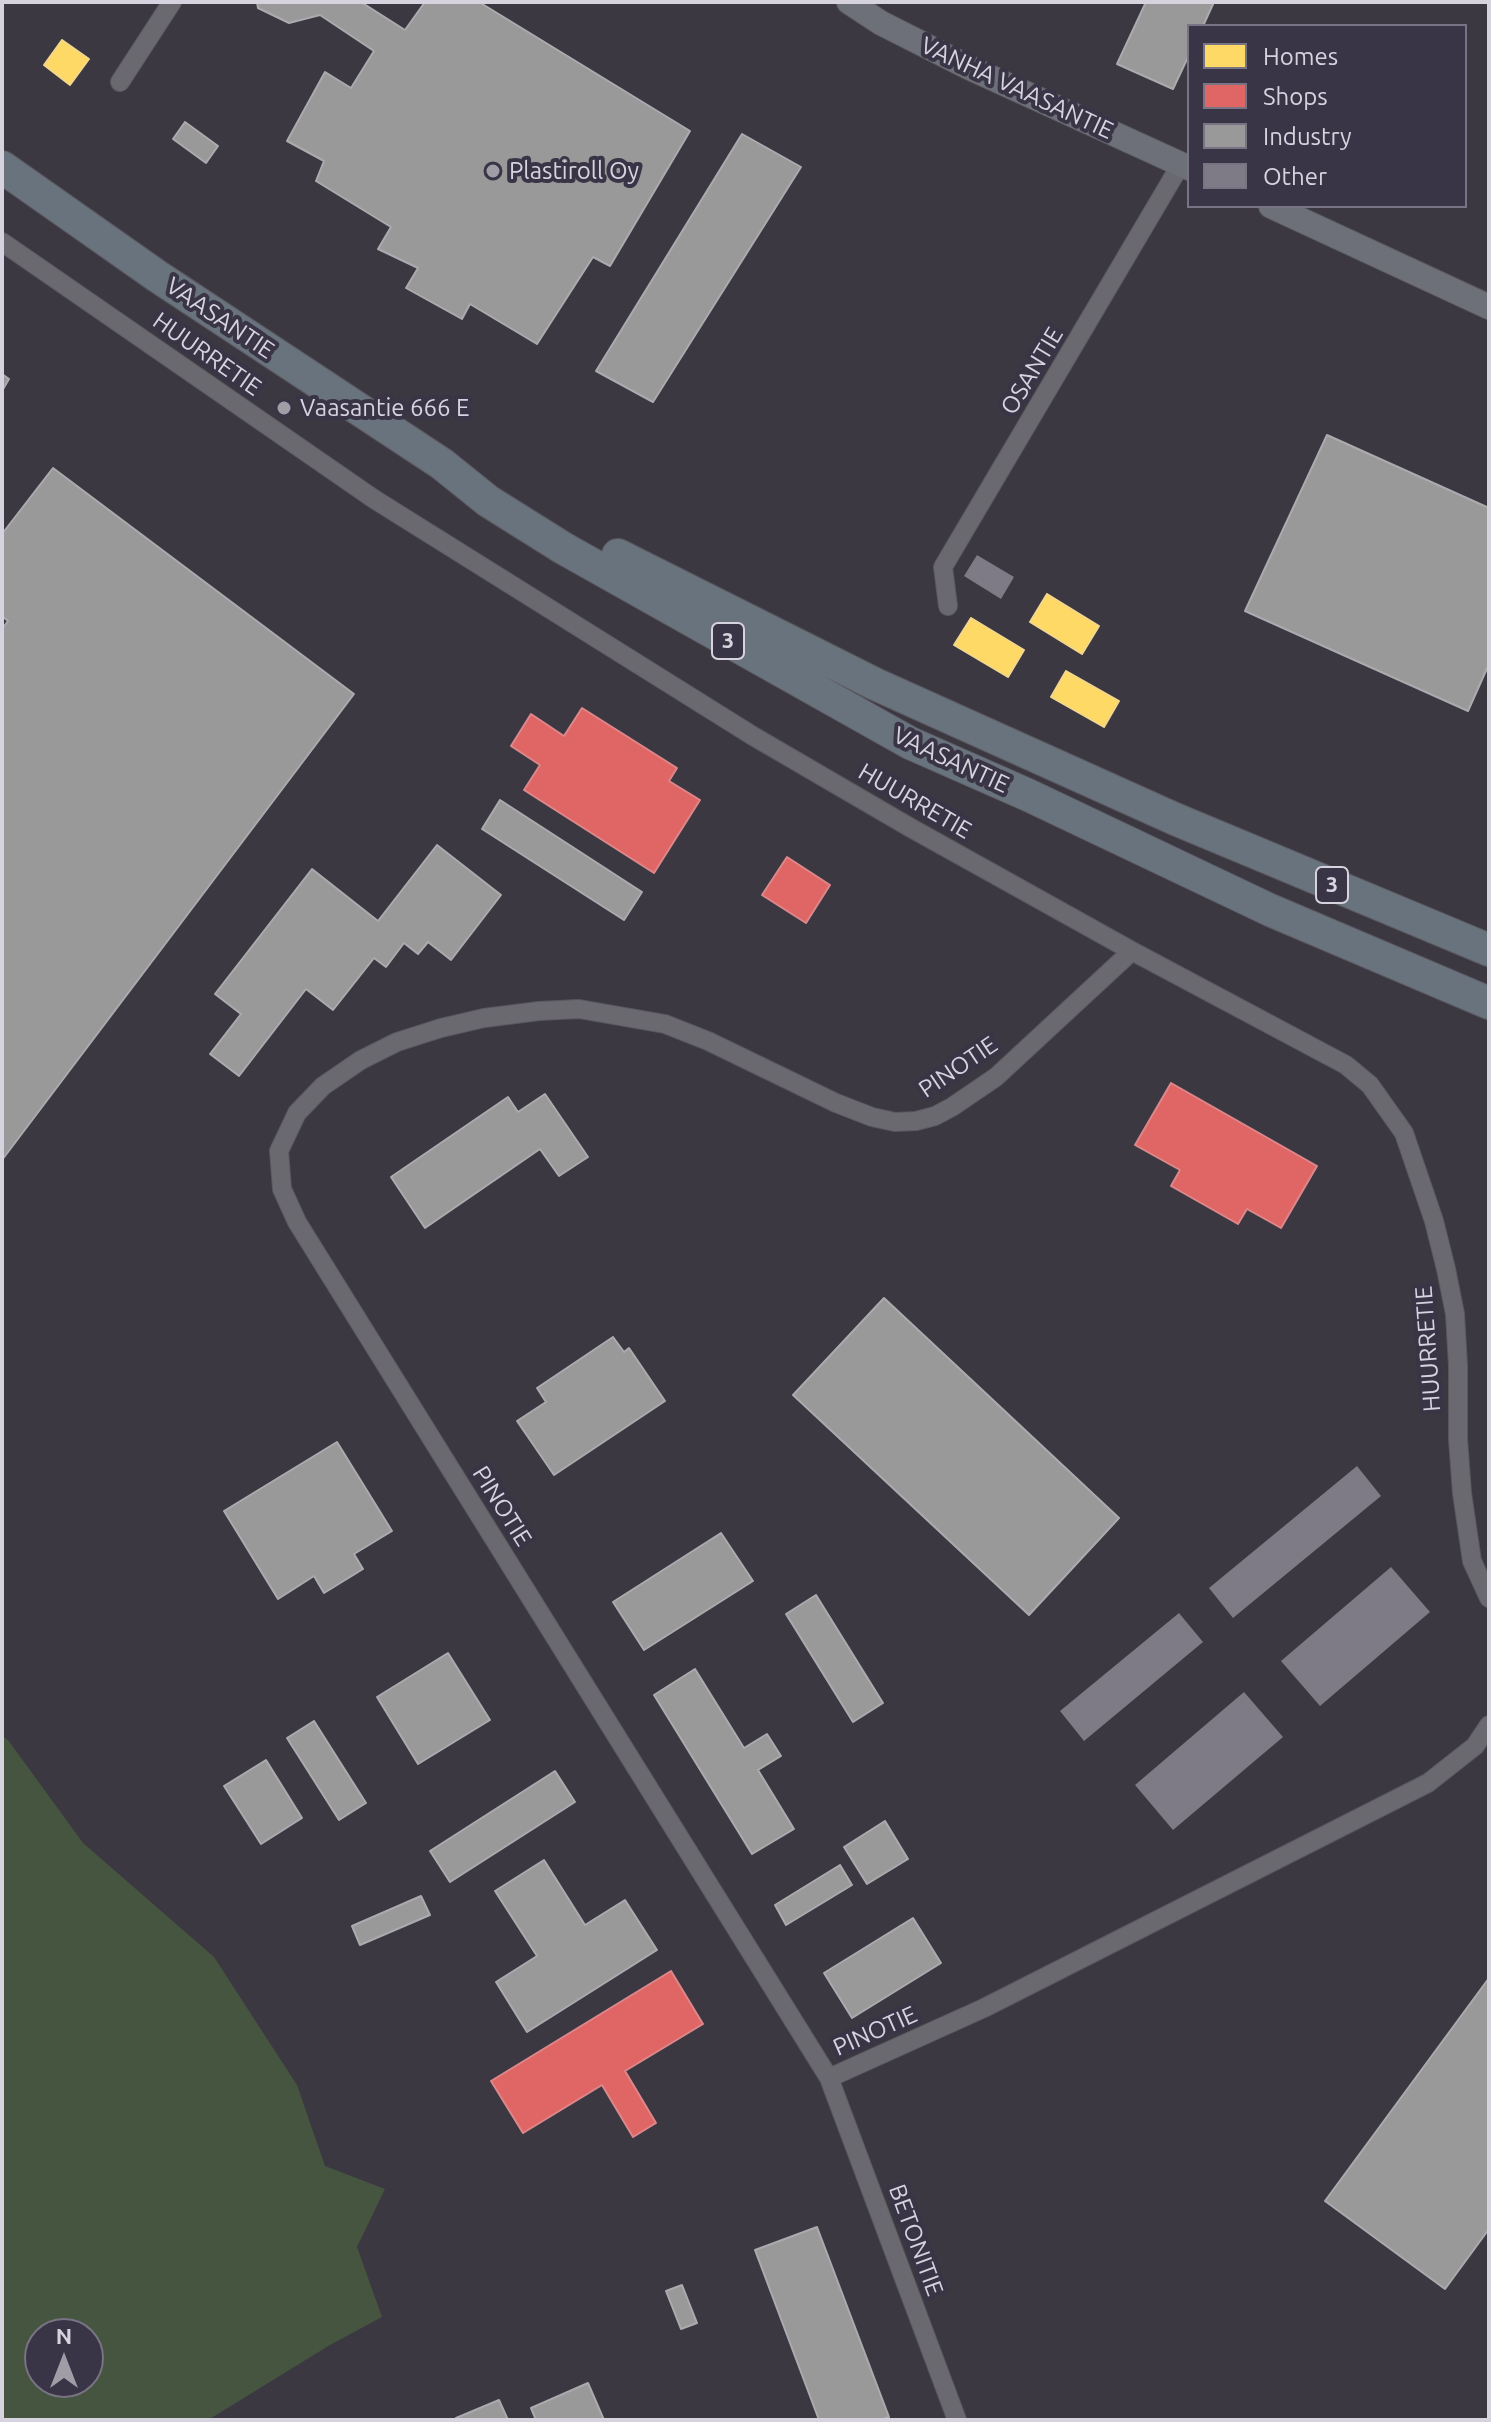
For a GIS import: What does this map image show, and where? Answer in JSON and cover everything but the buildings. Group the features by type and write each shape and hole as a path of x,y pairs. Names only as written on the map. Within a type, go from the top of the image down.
{"highway":[{"name":"VAASANTIE","path":"2,167 157,276 442,464 488,501 563,548 910,743 1028,795 1270,910 1481,1003"},
{"name":"VAASANTIE","path":"442,464 513,496 627,560 875,684 1175,819 1489,950"}],"main road":[{"name":"VANHA VAASANTIE","path":"849,2 881,23 968,67 1185,166"},
{"path":"1275,208 1489,307"}],"street":[{"path":"120,82 172,2"},
{"name":"OSANTIE","path":"948,606 943,567 1185,166"},
{"name":"HUURRETIE","path":"2,242 374,499 753,736 1132,951 1346,1065 1370,1085 1404,1133 1434,1221 1455,1314 1462,1493 1472,1561 1489,1598"},
{"name":"PINOTIE","path":"1132,951 996,1077 952,1107 916,1121 895,1122 872,1117 665,1024 579,1009 484,1018 441,1028 397,1042 361,1060 323,1086 297,1113 279,1151 282,1189 297,1222 829,2078 984,2008 1428,1783 1475,1746 1489,1725"},
{"name":"BETONITIE","path":"829,2078 957,2420"}],"green space":[{"path":"2,1736 83,1843 214,1957 297,2085 325,2166 385,2189 357,2247 382,2317 208,2420 2,2420"}],"place":[{"name":"Plastiroll Oy","path":"493,171"},
{"name":"Vaasantie 666 E","path":"284,408"}]}
